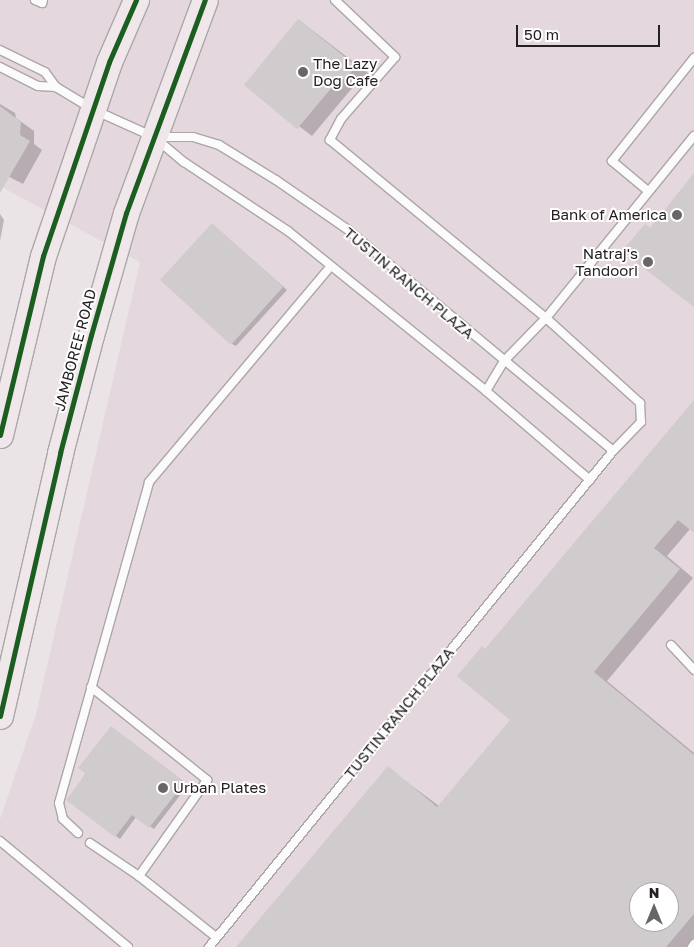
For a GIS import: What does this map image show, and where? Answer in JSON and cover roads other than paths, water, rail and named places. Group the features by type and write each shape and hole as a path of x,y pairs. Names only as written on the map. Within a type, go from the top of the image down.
{"main road":[{"path":"0,435 43,256 94,110 136,0"},
{"name":"JAMBOREE ROAD","path":"0,716 84,364 126,213 205,0"}],"lane":[{"path":"36,0 42,3 43,0"},
{"path":"335,0 395,57 341,119 330,140 546,318 640,403 641,422 613,451"},
{"name":"TUSTIN RANCH PLAZA","path":"0,50 46,72 56,87 94,110 154,137 184,162 288,231 330,267 486,390 590,480"},
{"path":"648,191 612,161 694,58"},
{"name":"TUSTIN RANCH PLAZA","path":"0,67 38,86 56,87"},
{"path":"486,390 504,361 546,318 694,136"},
{"name":"TUSTIN RANCH PLAZA","path":"154,137 193,137 219,145 276,180 347,229 613,451 208,947"},
{"path":"78,833 63,819 59,803 149,482 330,267"},
{"path":"671,645 694,670"},
{"path":"91,687 207,780 139,876"},
{"path":"0,841 128,947"},
{"path":"90,843 139,876 216,937"}],"place":[{"name":"The Lazy Dog Cafe","path":"303,72"},
{"name":"Bank of America","path":"677,215"},
{"name":"Natraj's Tandoori","path":"648,262"},
{"name":"Urban Plates","path":"163,788"}]}
